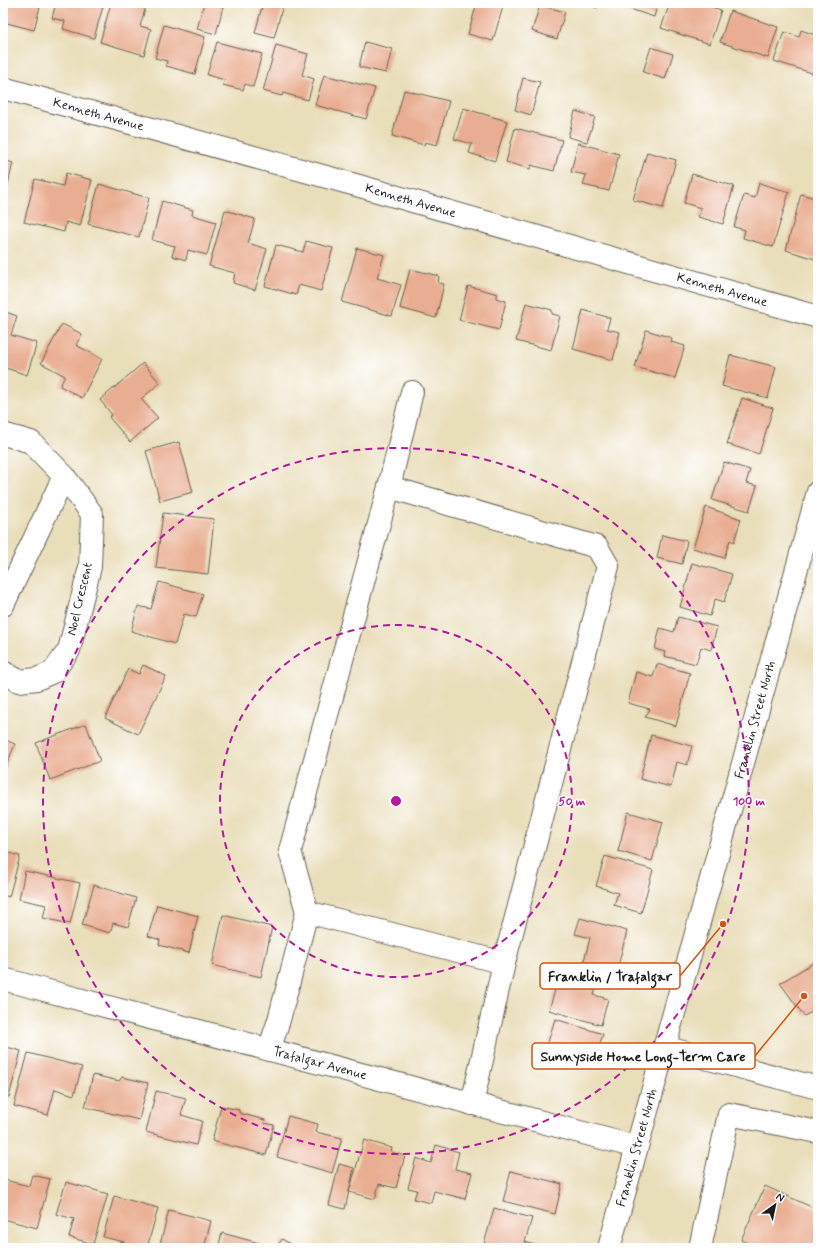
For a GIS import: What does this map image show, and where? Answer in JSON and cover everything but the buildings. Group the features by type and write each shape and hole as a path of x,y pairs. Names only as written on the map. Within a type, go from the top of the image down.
{"street":[{"name":"Kenneth Avenue","path":"3,88 362,187 818,317"},
{"path":"269,1050 279,1020 306,912 290,851 389,487 412,392"},
{"name":"Noel Crescent","path":"3,434 31,442 64,476 92,514 90,567 69,650 53,672 37,679 19,681 3,672"},
{"path":"3,605 64,476"},
{"path":"389,487 597,547 608,566 504,963 472,1104"},
{"name":"Franklin Street North","path":"609,1248 818,492"},
{"path":"306,912 504,963"},
{"name":"Trafalgar Avenue","path":"3,979 636,1148"},
{"path":"664,1047 818,1088"},
{"path":"700,1248 729,1114 818,1132"}],"place":[{"name":"Franklin / Trafalgar","path":"723,924"},
{"name":"Sunnyside Home Long-Term Care","path":"804,996"}]}
